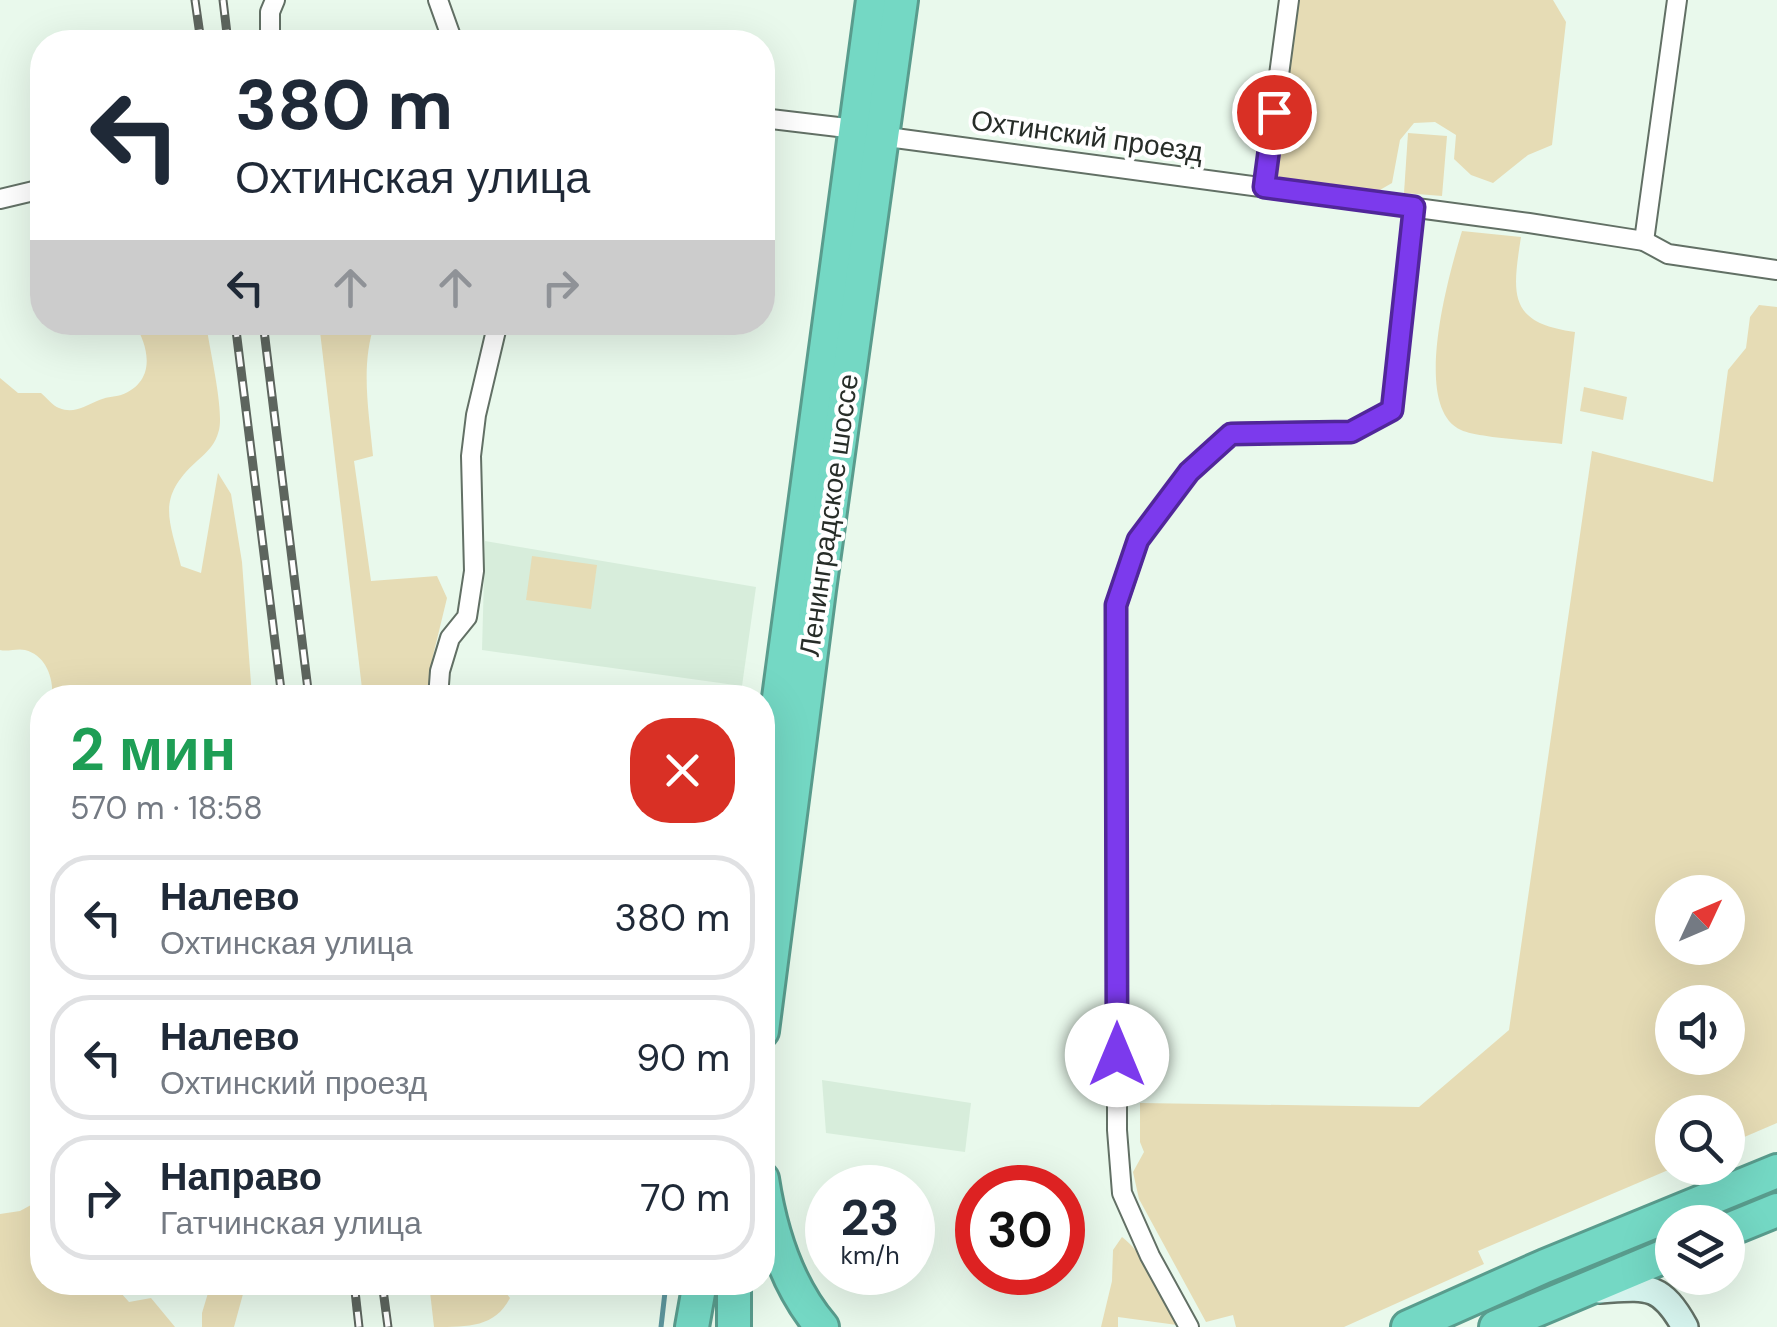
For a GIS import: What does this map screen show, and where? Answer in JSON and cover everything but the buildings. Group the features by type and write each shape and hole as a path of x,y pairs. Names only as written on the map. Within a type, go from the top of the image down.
{"highway":[{"name":"Ленинградское шоссе","path":"775,921 868,133 873,0"},
{"name":"Ленинградское шоссе","path":"775,739 868,133 901,0"},
{"path":"1408,1327 1777,1171"},
{"path":"1745,1223 1777,1210"},
{"path":"775,1234 790,1276 809,1312 822,1327"},
{"path":"1496,1327 1655,1260"},
{"path":"692,1327 699,1295"},
{"path":"702,1295 703,1327"},
{"path":"734,1295 734,1327"}],"street":[{"path":"270,30 275,0"},
{"path":"438,0 449,30"},
{"path":"1264,187 1289,0"},
{"path":"1644,241 1677,0"},
{"name":"Охтинский проезд","path":"775,120 1644,241 1668,254 1777,270"},
{"path":"0,199 30,192"},
{"path":"1190,1327 1150,1256 1122,1192 1117,1130 1116,605 1138,540 1189,472 1231,434 1351,432 1392,410 1414,207"},
{"path":"439,685 450,638 467,617 474,570 471,456 476,415 495,335"},
{"path":"1582,1291 1654,1289 1671,1302 1684,1324"},
{"path":"1678,1295 1684,1324"}],"shaded area":[{"path":"1298,0 1553,0 1566,22 1552,145 1528,155 1493,183 1471,175 1454,159 1456,135 1435,122 1414,123 1400,140 1392,183 1373,194 1329,183 1285,181 1274,173"},
{"path":"1408,133 1447,136 1442,196 1404,193"},
{"path":"1462,231 1521,237 1516,275 1520,303 1537,322 1575,332 1562,444 1469,433 1446,416 1438,395 1438,337"},
{"path":"1759,305 1777,307 1777,1123 1745,1137 1745,1095 1655,1095 1655,1176 1478,1251 1484,1264 1344,1327 1236,1327 1233,1315 1206,1322 1139,1199 1133,1172 1144,1152 1140,1142 1140,1103 1419,1107 1509,1030 1592,451 1713,482 1728,370 1746,348 1750,317"},
{"path":"140,335 208,335 218,393 219,430 211,447 176,486 170,522 181,566 201,573 218,473 231,494 242,562 251,685 52,685 38,657 25,650 0,650 0,378 18,393 41,393 64,410 79,409 121,395 140,382 147,364"},
{"path":"320,335 371,335 367,372 373,456 354,461 371,581 437,576 447,598 429,685 362,685"},
{"path":"1584,387 1627,397 1623,420 1580,411"},
{"path":"485,541 756,587 742,685 482,650"},
{"path":"532,556 597,565 591,609 526,600"},
{"path":"822,1080 971,1103 965,1152 826,1133"},
{"path":"30,1206 30,1295 123,1295 129,1302 151,1298 175,1327 0,1327 0,1214"},
{"path":"1122,1237 1156,1277 1177,1325 1118,1317 1118,1327 1101,1327 1112,1281 1113,1250"},
{"path":"207,1295 243,1295 234,1327 202,1327"},
{"path":"430,1295 510,1298 489,1320 434,1327"}],"waterway":[{"path":"661,1327 665,1295"}],"railway":[{"path":"195,0 199,30"},
{"path":"223,0 227,30"},
{"path":"237,335 280,685"},
{"path":"265,335 307,685"},
{"path":"355,1295 359,1327"},
{"path":"384,1295 388,1327"}],"route":[{"path":"1117,1055 1116,605 1138,540 1189,472 1231,434 1351,432 1392,410 1414,207 1264,187 1274,112"}]}
